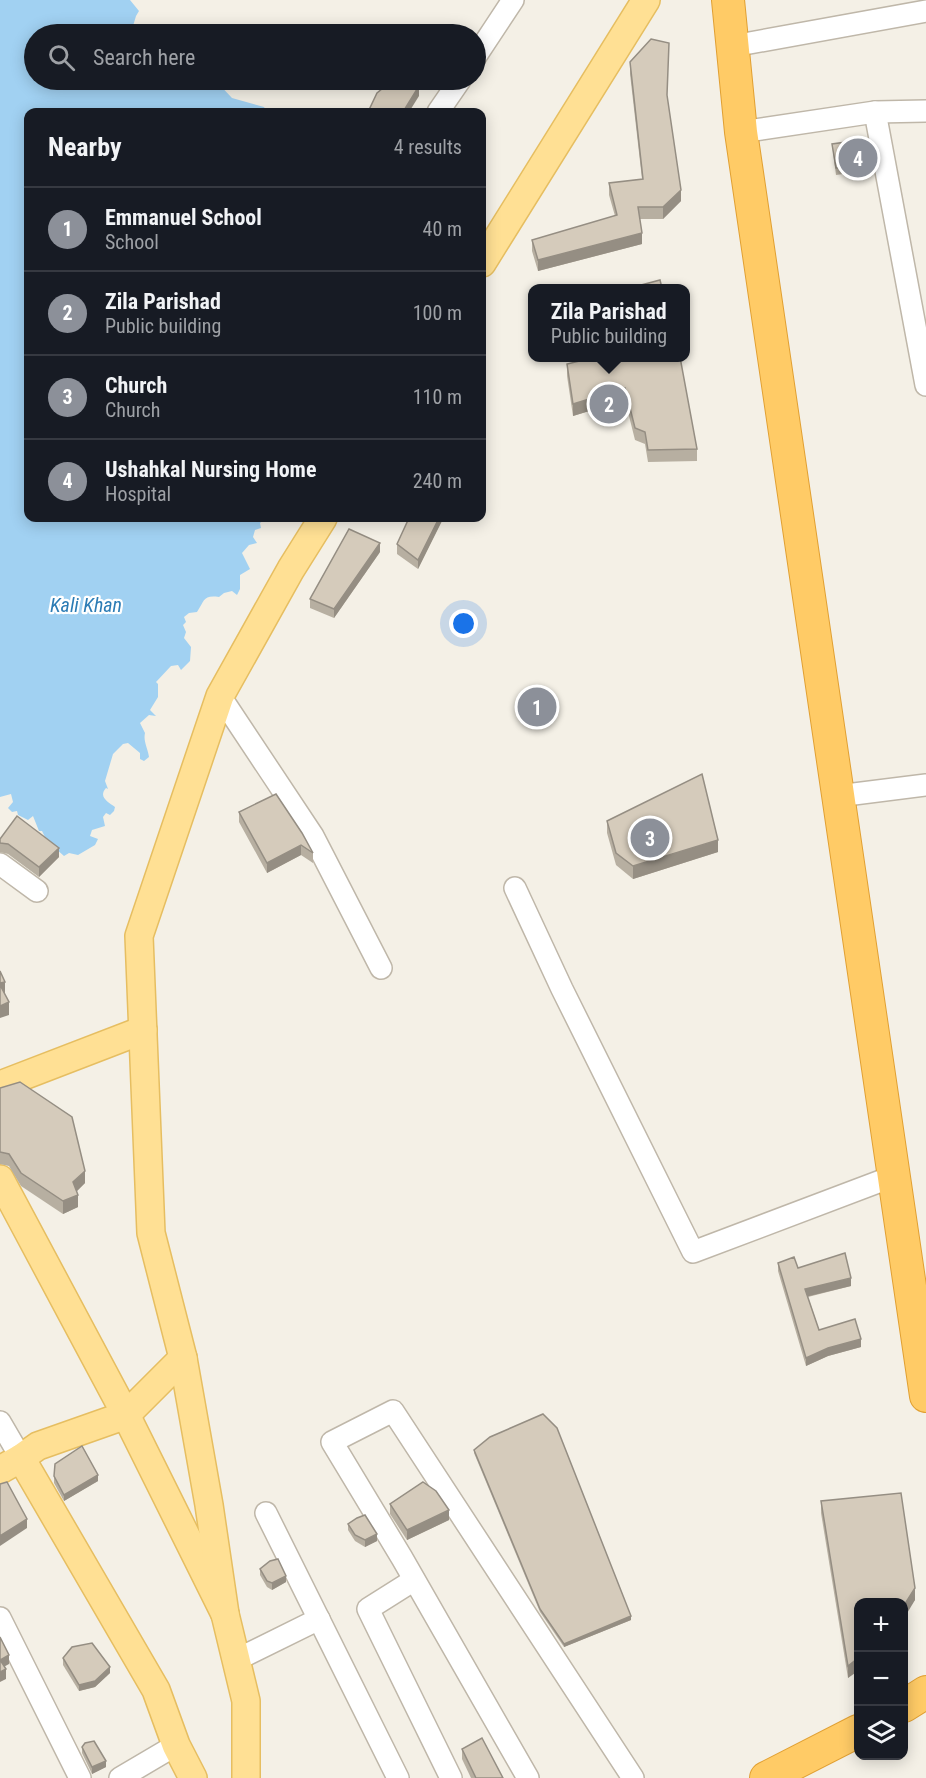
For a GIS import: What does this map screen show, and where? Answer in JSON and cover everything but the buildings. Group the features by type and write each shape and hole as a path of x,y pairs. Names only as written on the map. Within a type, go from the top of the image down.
{"highway":[{"path":"728,0 741,132 926,1396"},
{"path":"908,1703 926,1692"},
{"path":"766,1778 854,1733"}],"main road":[{"path":"486,257 646,0"},
{"path":"246,1778 246,1701 225,1614 209,1505 183,1358 151,1233 139,936 220,696 291,569 320,522"},
{"path":"0,1085 143,1030"},
{"path":"2,1187 126,1415 225,1614"},
{"path":"183,1358 126,1415 38,1446 10,1464 156,1690 176,1745 193,1778"}],"street":[{"path":"486,41 513,0"},
{"path":"733,46 926,11"},
{"path":"441,108 453,90"},
{"path":"741,132 875,112 926,111"},
{"path":"875,112 926,385"},
{"path":"220,696 313,837 381,969"},
{"path":"838,796 926,785"},
{"path":"0,864 37,891"},
{"path":"514,888 693,1252 894,1176"},
{"path":"528,1778 332,1442 393,1411 633,1778"},
{"path":"0,1422 10,1464"},
{"path":"266,1513 398,1778"},
{"path":"414,1580 368,1609 452,1778"},
{"path":"0,1618 80,1778"},
{"path":"236,1660 319,1619"},
{"path":"120,1778 176,1745"}],"water":[{"name":"Kali Khan","path":"0,0 130,0 139,11 134,24 24,24 24,90 224,90 232,98 265,108 24,108 24,522 261,522 261,528 255,530 253,537 257,543 249,545 242,553 250,569 240,575 240,589 237,595 232,591 219,597 207,598 197,612 189,613 184,617 186,622 183,625 186,632 184,638 191,647 190,661 181,670 178,665 171,666 156,682 158,697 150,710 156,716 149,715 140,723 145,733 149,757 144,761 140,759 140,753 128,743 123,744 113,754 105,781 108,789 104,791 103,797 115,807 110,815 106,813 103,817 105,826 92,830 90,836 98,839 95,845 78,855 69,853 64,856 47,841 42,831 39,831 33,816 28,820 18,815 17,811 12,812 8,808 13,802 11,794 0,797"}],"place":[{"name":"Ushahkal Nursing Home","path":"858,158"},
{"name":"Zila Parishad","path":"609,404"},
{"name":"Emmanuel School","path":"537,707"},
{"name":"Church","path":"650,838"}]}
